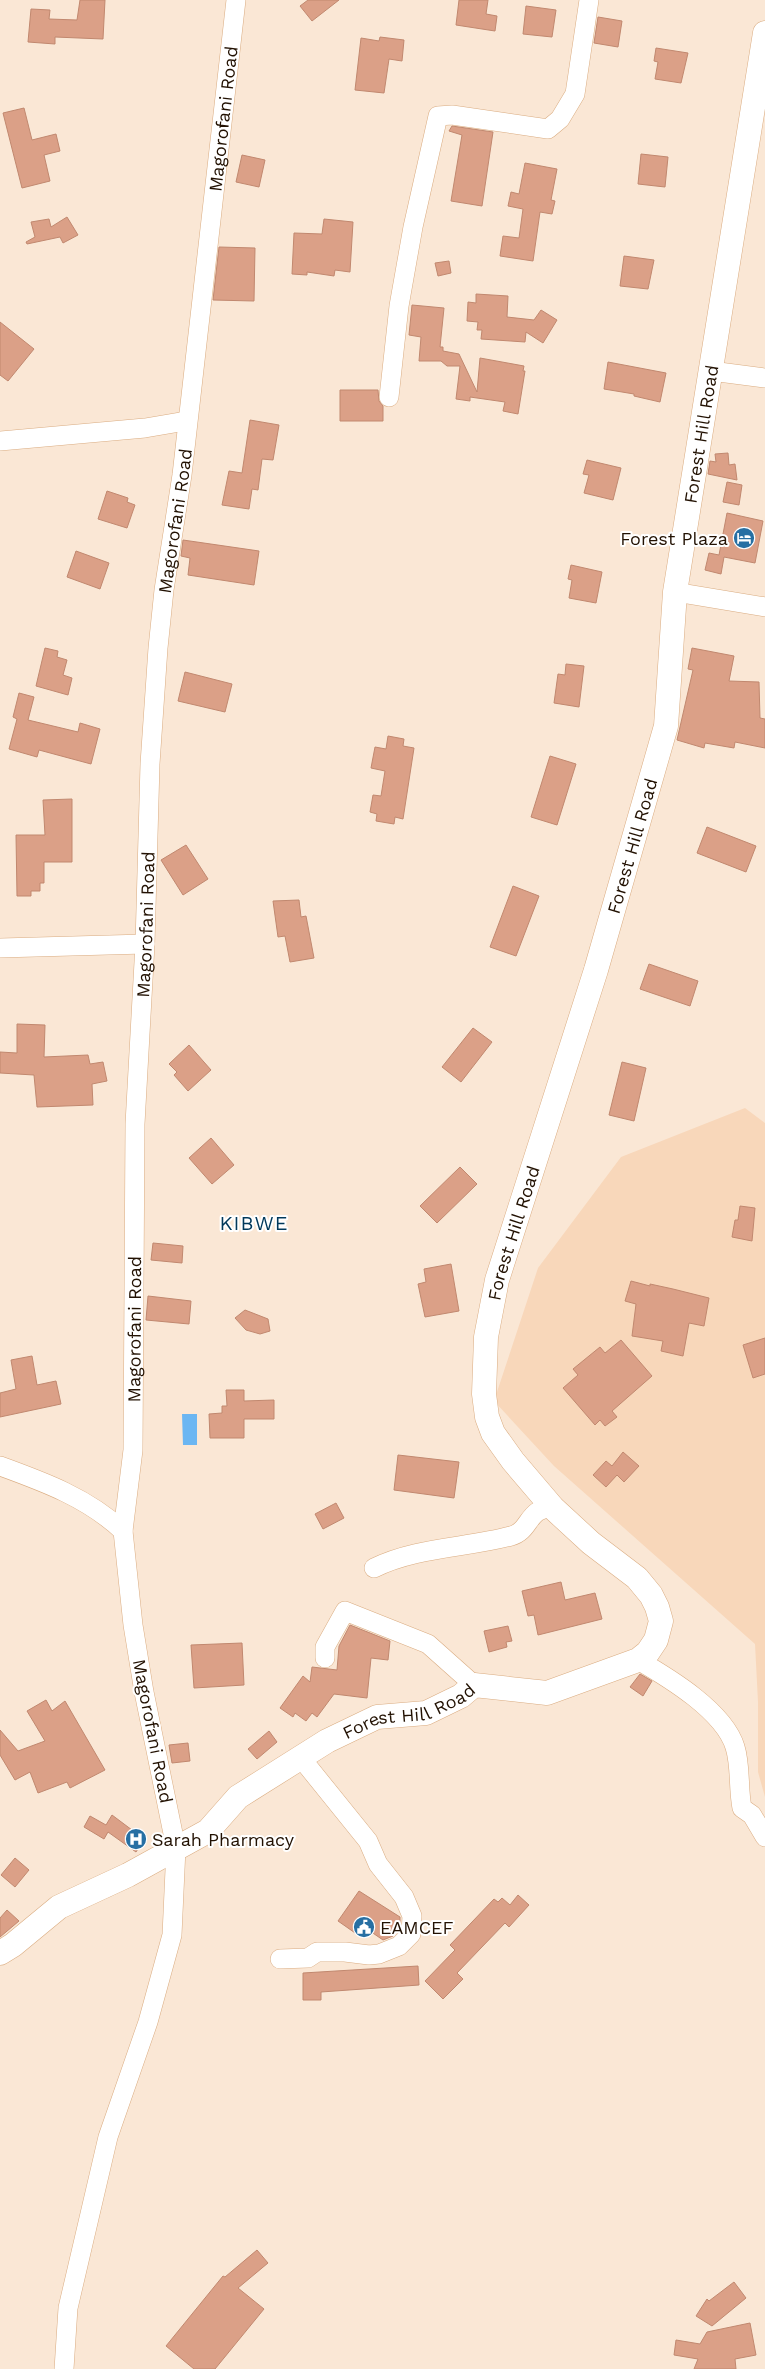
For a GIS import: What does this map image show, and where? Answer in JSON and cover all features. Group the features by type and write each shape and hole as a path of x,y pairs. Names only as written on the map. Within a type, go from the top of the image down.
{"street":[{"name":"Magorofani Road","path":"64,2369 68,2308 108,2137 148,2022 172,1935 176,1848 132,1625 123,1531 133,1450 135,1124 145,944 150,764 158,648 164,590 182,475 186,421 236,0"},
{"path":"390,397 399,306 413,227 438,116 452,115 548,129 560,118 575,94 589,0"},
{"name":"Forest Hill Road","path":"0,1953 59,1907 128,1875 208,1830 238,1797 327,1741 377,1718 426,1713 461,1696 474,1685 547,1693 638,1660 648,1652 656,1640 661,1621 651,1595 637,1578 596,1547 553,1508 501,1446 492,1430 484,1394 486,1336 497,1280 596,970 666,726 675,592 765,33"},
{"path":"711,370 765,378"},
{"path":"0,442 145,428 186,421"},
{"path":"675,592 765,607"},
{"path":"0,948 145,944"},
{"path":"0,1466 49,1484 67,1493 106,1517 123,1531"},
{"path":"374,1568 400,1557 515,1535 539,1510 553,1508"},
{"path":"325,1658 325,1647 345,1611 428,1644 474,1685"},
{"path":"638,1660 675,1682 695,1698 726,1729 733,1741 738,1759 742,1808 752,1815 765,1837"},
{"path":"280,1959 308,1958 317,1952 379,1954 399,1946 412,1934 412,1916 404,1897 378,1864 368,1841 301,1758"}],"shaded area":[{"path":"745,1108 765,1123 765,1797 758,1772 758,1702 755,1644 554,1466 494,1401 538,1268 621,1157"}],"water":[{"path":"182,1414 197,1414 197,1445 183,1445"}],"building":[{"path":"80,0 105,0 103,39 55,37 55,44 28,42 31,9 50,10 49,19 77,20"},
{"path":"308,0 339,0 312,21 300,6"},
{"path":"459,0 488,0 486,14 497,16 495,31 456,25"},
{"path":"526,6 556,10 552,37 523,34"},
{"path":"598,17 622,21 618,47 594,43"},
{"path":"380,37 404,40 402,61 389,59 384,93 355,90 361,38 379,41"},
{"path":"656,48 688,53 681,83 655,79 658,62 654,61"},
{"path":"24,108 32,140 56,134 60,151 44,155 50,181 22,188 3,113"},
{"path":"452,126 493,132 482,206 451,201 462,135 449,131"},
{"path":"641,154 668,157 665,187 638,184"},
{"path":"242,155 265,160 259,187 236,182"},
{"path":"525,163 557,169 551,200 555,201 552,214 540,212 533,261 500,256 503,236 519,238 523,209 508,206 511,192 519,194"},
{"path":"67,217 78,235 63,243 60,237 27,244 26,242 35,237 31,222 49,219 51,227"},
{"path":"324,219 353,222 350,272 335,270 334,276 307,272 307,275 292,274 294,233 322,234"},
{"path":"219,247 255,248 254,301 213,300"},
{"path":"624,256 654,260 648,289 620,286"},
{"path":"449,261 451,273 438,276 435,263"},
{"path":"476,294 508,296 507,317 534,320 541,310 557,320 543,343 526,332 525,342 481,339 482,330 477,330 478,322 467,321 468,302 476,303"},
{"path":"412,305 444,308 440,347 443,347 443,351 459,354 477,392 480,358 524,366 523,371 525,371 518,414 503,411 505,402 470,397 470,401 456,399 460,366 447,366 441,361 419,361 421,337 409,335"},
{"path":"0,322 34,349 8,381 0,375"},
{"path":"608,362 666,373 660,402 634,396 634,394 604,389"},
{"path":"340,390 378,390 379,401 383,406 383,421 340,421"},
{"path":"250,420 279,425 273,460 262,459 258,490 252,489 249,509 222,505 229,471 242,473"},
{"path":"728,453 729,465 735,464 737,480 708,474 710,461 716,462 715,454"},
{"path":"587,460 621,468 613,500 584,493 589,475 583,474"},
{"path":"727,482 742,485 739,505 723,502"},
{"path":"107,491 128,498 127,502 135,505 127,528 98,519"},
{"path":"727,513 763,521 755,563 724,557 721,574 705,570 709,553 719,555"},
{"path":"183,540 259,551 254,585 188,575 190,558 181,556"},
{"path":"76,551 109,563 100,589 67,577"},
{"path":"571,565 602,572 596,603 569,598 572,580 568,579"},
{"path":"45,648 58,651 57,657 67,660 63,675 72,678 68,695 36,686"},
{"path":"692,648 734,656 729,681 759,682 760,718 765,719 765,748 735,742 734,748 705,743 704,748 677,740 693,670 688,669"},
{"path":"566,664 584,666 579,707 554,703 558,674 565,675"},
{"path":"185,672 232,684 225,712 178,701"},
{"path":"19,693 34,697 28,720 78,732 80,723 100,729 91,764 39,750 37,757 9,749 17,719 13,717"},
{"path":"388,736 404,739 403,746 414,748 403,819 395,817 394,824 376,821 377,814 370,812 373,795 381,796 385,771 371,768 375,747 386,749"},
{"path":"550,756 576,764 557,825 531,817"},
{"path":"72,799 72,862 44,862 44,883 40,883 40,891 31,891 31,896 17,896 16,835 45,835 43,800"},
{"path":"707,827 756,846 746,872 697,853"},
{"path":"186,845 208,879 183,895 161,860"},
{"path":"513,886 539,896 516,956 490,947"},
{"path":"299,900 301,917 306,916 314,958 290,962 285,936 278,937 273,901"},
{"path":"649,964 698,981 690,1006 640,989"},
{"path":"17,1024 45,1025 44,1057 88,1055 90,1064 103,1062 107,1081 92,1084 93,1105 37,1107 34,1075 0,1073 0,1052 17,1053"},
{"path":"473,1028 492,1042 461,1082 442,1067"},
{"path":"189,1045 211,1070 188,1091 174,1075 177,1072 169,1064"},
{"path":"622,1062 646,1068 634,1121 609,1115"},
{"path":"211,1138 234,1165 212,1184 189,1158"},
{"path":"460,1167 477,1184 437,1223 420,1206"},
{"path":"740,1206 755,1208 752,1241 732,1237 735,1220 738,1220"},
{"path":"153,1243 183,1246 182,1263 151,1260"},
{"path":"451,1264 459,1311 425,1317 418,1284 426,1282 424,1269"},
{"path":"631,1281 709,1298 704,1326 689,1323 683,1356 661,1351 663,1341 632,1336 636,1304 625,1301"},
{"path":"148,1296 191,1301 189,1324 146,1320"},
{"path":"245,1310 268,1319 270,1331 260,1334 246,1330 235,1318"},
{"path":"765,1338 765,1374 753,1378 743,1345"},
{"path":"621,1340 652,1376 612,1411 617,1417 605,1426 600,1420 595,1425 563,1388 578,1375 573,1369 600,1347 605,1353"},
{"path":"32,1356 37,1385 56,1381 61,1404 0,1417 0,1393 16,1389 11,1360"},
{"path":"226,1390 244,1390 244,1401 274,1400 274,1419 244,1419 244,1438 210,1438 209,1414 222,1413 222,1406 227,1406"},
{"path":"623,1452 639,1466 624,1482 617,1475 606,1487 593,1475 606,1461 612,1466"},
{"path":"398,1455 459,1462 454,1498 394,1490"},
{"path":"336,1503 344,1518 323,1529 315,1514"},
{"path":"561,1582 565,1600 595,1593 602,1619 538,1635 534,1615 528,1616 522,1591"},
{"path":"350,1625 390,1641 388,1660 371,1658 367,1698 334,1694 317,1717 312,1713 306,1721 295,1713 293,1717 280,1708 303,1676 310,1682 312,1667 337,1670 339,1646"},
{"path":"508,1626 512,1641 506,1642 507,1647 489,1652 484,1631"},
{"path":"242,1643 244,1685 194,1688 191,1645"},
{"path":"640,1674 652,1681 643,1696 630,1687"},
{"path":"46,1700 52,1711 65,1701 105,1770 70,1788 67,1782 38,1793 30,1772 15,1780 0,1755 0,1730 18,1751 45,1741 27,1711"},
{"path":"269,1731 277,1742 257,1759 248,1749"},
{"path":"188,1743 190,1761 172,1763 169,1745"},
{"path":"112,1815 144,1839 136,1852 108,1832 104,1839 84,1827 90,1816 106,1825"},
{"path":"15,1858 29,1870 15,1887 1,1875"},
{"path":"359,1891 400,1917 400,1926 393,1936 383,1940 364,1927 358,1935 338,1921"},
{"path":"518,1895 529,1905 509,1927 505,1923 457,1973 463,1979 443,1999 425,1981 455,1950 450,1945 494,1899 498,1902 502,1898 510,1905"},
{"path":"7,1910 19,1921 0,1937 0,1918"},
{"path":"418,1966 419,1985 321,1992 321,2000 303,2000 303,1973"},
{"path":"257,2250 268,2263 238,2288 264,2309 215,2369 194,2369 166,2346 223,2276 225,2277"},
{"path":"734,2282 746,2298 712,2326 696,2316 707,2299 709,2301"},
{"path":"750,2323 756,2355 735,2359 736,2369 694,2369 698,2359 674,2355 676,2340 700,2344 707,2332"}],"place":[{"name":"Forest Plaza","path":"744,538"},
{"name":"Sarah Pharmacy","path":"136,1839"},
{"name":"EAMCEF","path":"364,1927"}],"district":[{"name":"KIBWE","path":"254,1223"}]}
